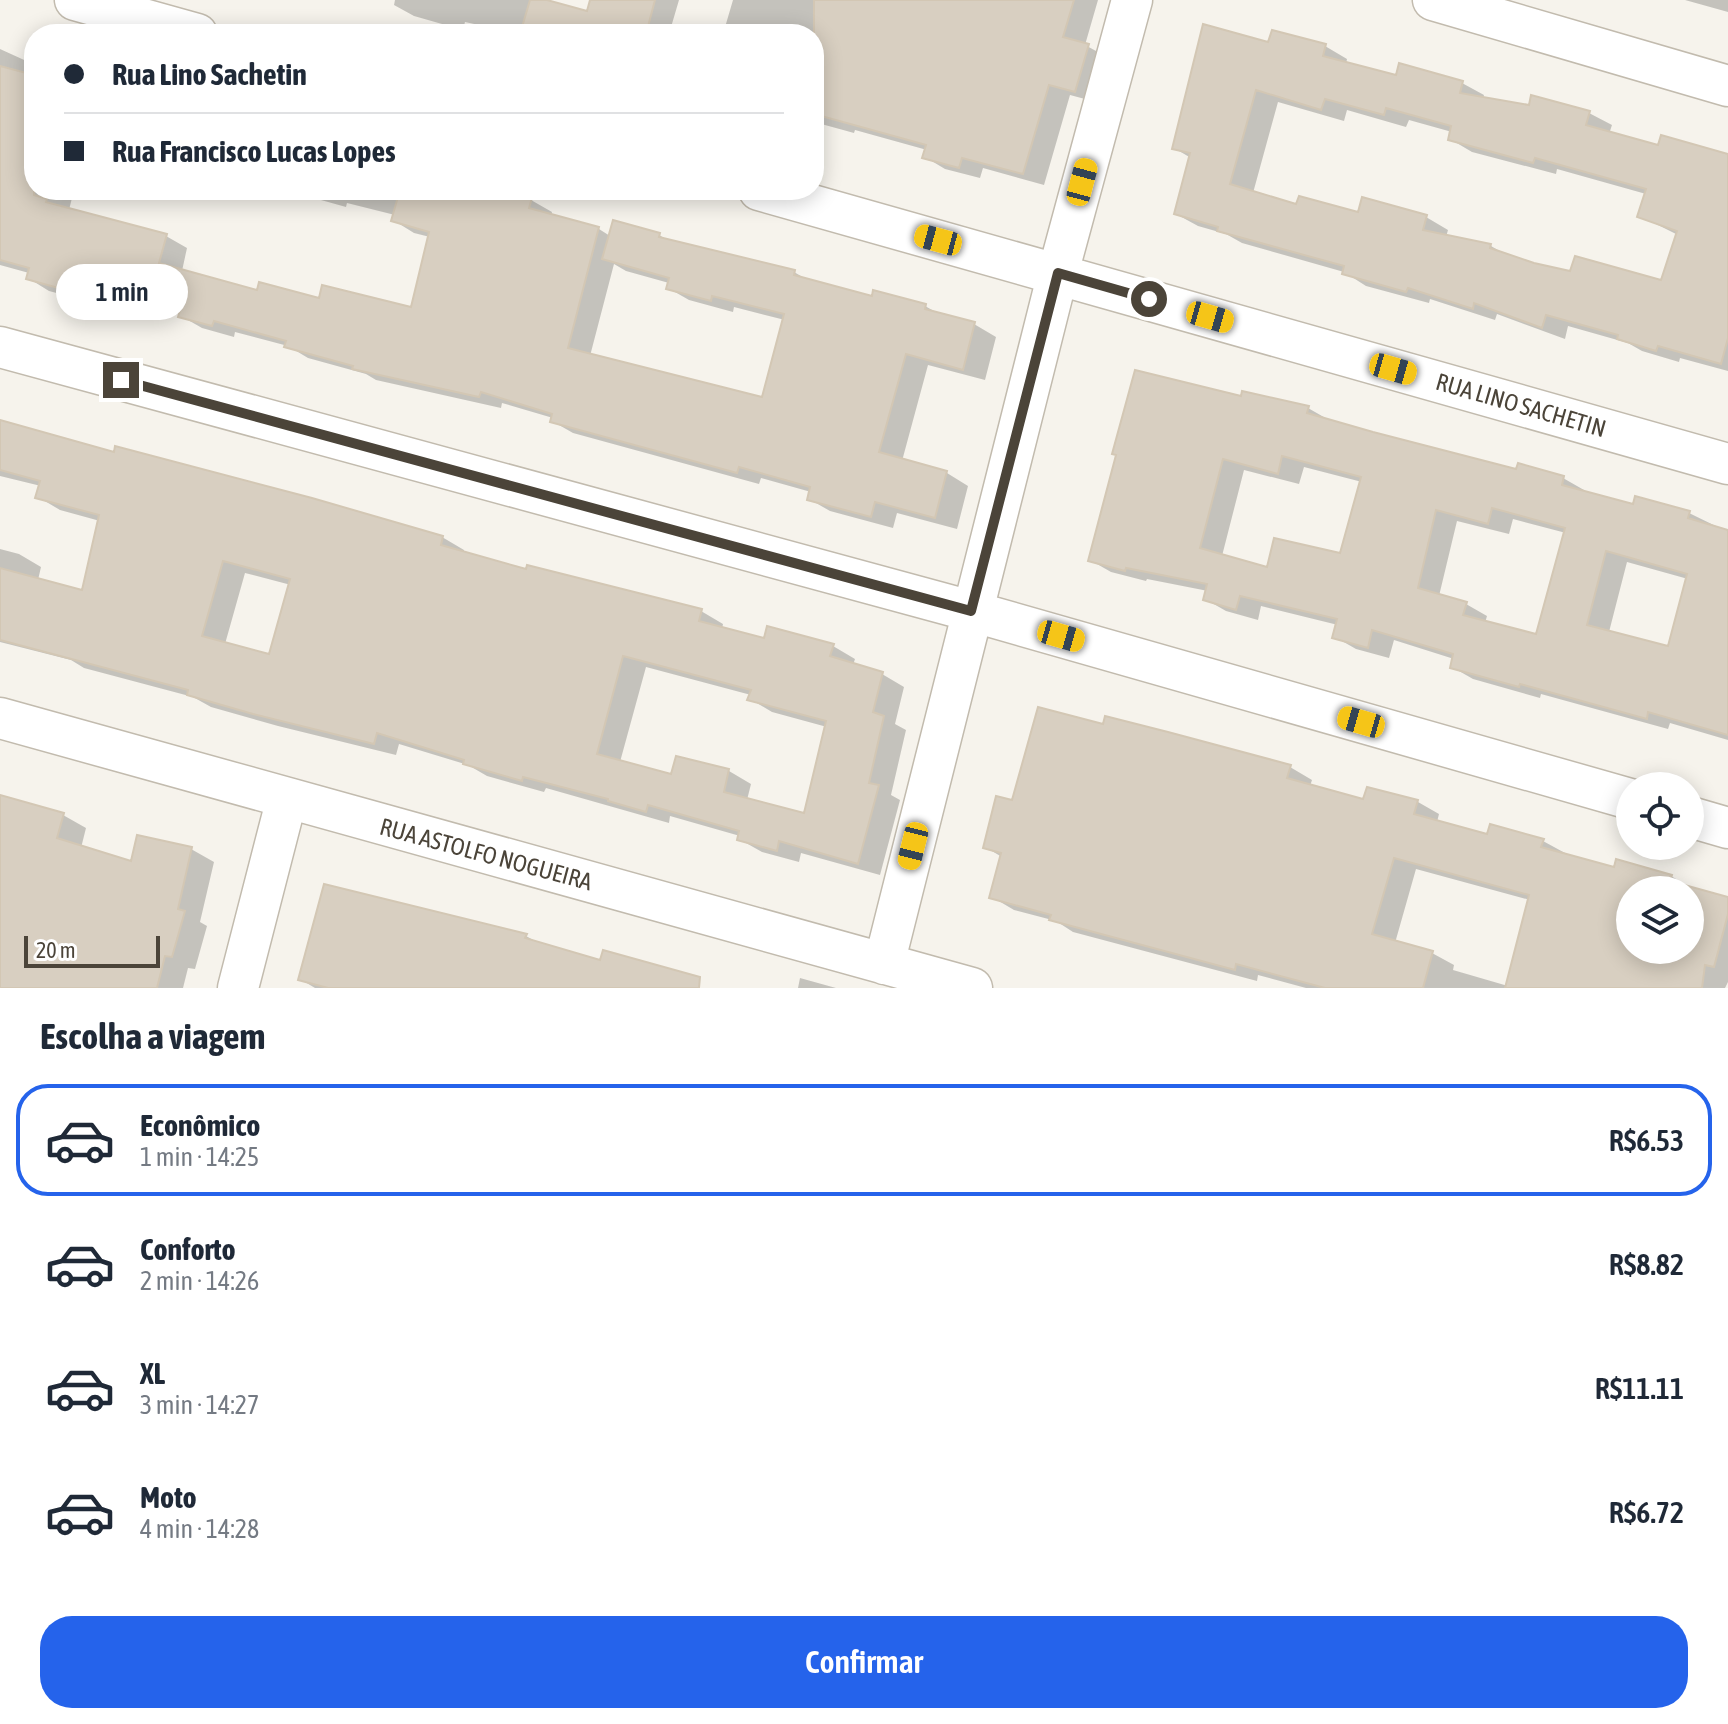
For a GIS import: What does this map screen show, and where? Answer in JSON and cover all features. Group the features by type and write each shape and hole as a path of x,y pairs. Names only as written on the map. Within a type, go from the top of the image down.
{"street":[{"path":"75,0 161,24"},
{"path":"884,964 971,611 1132,0"},
{"path":"1433,0 1728,86"},
{"name":"RUA LINO SACHETIN","path":"795,200 1728,464"},
{"path":"0,347 971,611 1616,795"},
{"name":"RUA ASTOLFO NOGUEIRA","path":"0,718 972,988"},
{"path":"238,988 287,798"},
{"path":"1704,821 1728,828"}],"building":[{"path":"530,0 547,0 587,11 590,0 655,0 649,24 523,24"},
{"path":"814,0 1074,0 1063,37 1089,44 1075,92 1049,85 1023,174 962,158 959,168 922,158 926,145 824,117 824,24 814,24"},
{"path":"1203,24 1268,42 1272,30 1326,44 1323,56 1396,75 1399,63 1463,81 1460,93 1529,105 1531,95 1590,111 1586,125 1658,145 1661,135 1728,154 1728,338 1721,364 1658,346 1656,351 1617,339 1618,335 1546,315 1542,328 1474,303 1473,309 1408,288 1406,292 1342,274 1344,266 1217,231 1218,227 1174,214 1190,153 1172,149","holes":["1256,90 1321,110 1325,99 1384,115 1386,108 1451,126 1448,140 1533,163 1535,158 1646,189 1637,217 1677,231 1661,280 1575,256 1570,271 1534,263 1490,248 1491,244 1423,230 1427,215 1362,197 1358,212 1299,196 1296,204 1230,184"]},
{"path":"0,66 24,72 24,200 47,200 167,234 159,263 257,290 259,282 319,298 322,285 411,307 429,232 391,221 397,200 531,200 529,208 599,227 568,348 762,397 784,314 712,296 711,301 666,289 669,278 602,259 613,220 660,233 659,237 795,270 794,275 872,296 873,290 926,304 925,309 975,322 963,370 906,354 879,452 947,471 935,518 875,502 871,517 807,500 810,487 739,467 737,473 550,422 552,414 481,392 479,397 352,369 353,366 284,347 286,341 214,321 212,326 178,317 181,307 91,283 87,296 26,279 29,268 0,260"},
{"path":"1135,370 1241,396 1242,391 1309,406 1307,413 1373,432 1516,469 1518,463 1564,476 1562,485 1633,504 1635,496 1690,511 1688,518 1728,530 1728,735 1648,712 1647,719 1450,668 1453,654 1372,630 1368,648 1332,638 1337,619 1240,596 1236,610 1203,600 1207,584 1126,568 1125,571 1088,561 1116,455 1112,454","holes":["1282,456 1361,477 1340,553 1274,538 1267,567 1200,548 1223,459 1278,474","1492,508 1565,528 1536,634 1463,615 1467,602 1418,588 1436,510 1488,524","1606,551 1687,574 1668,646 1587,625"]},
{"path":"0,420 114,452 115,446 312,498 443,536 441,545 526,569 527,565 702,609 699,621 764,638 767,626 834,644 830,656 883,672 873,712 884,716 869,783 879,785 858,864 779,841 777,851 737,840 739,831 648,805 646,812 523,777 522,781 463,764 464,760 377,733 374,744 253,714 187,695 188,690 0,640 0,568 82,590 99,515 35,498 40,481 0,470","holes":["223,561 290,579 269,654 202,636","623,656 751,690 747,700 826,721 804,813 724,792 729,769 676,756 671,774 597,754"]},
{"path":"1038,707 1103,724 1105,716 1291,765 1287,778 1363,799 1367,787 1418,800 1414,814 1487,834 1490,824 1544,839 1541,847 1614,867 1616,859 1672,875 1616,876 1616,964 1704,964 1704,890 1728,897 1728,914 1714,967 1705,965 1702,988 1505,988 1529,895 1394,858 1372,934 1433,951 1423,988 1325,988 1236,964 1235,970 1049,920 1051,915 989,898 1001,853 983,848 996,796 1012,800"},
{"path":"0,795 64,813 57,838 131,861 137,835 192,847 178,909 185,911 172,957 165,956 157,988 0,988"},
{"path":"324,884 527,934 525,938 600,960 603,950 700,977 699,988 328,988 298,980"}],"route":[{"path":"121,380 971,611 1058,273 1149,299"}]}
